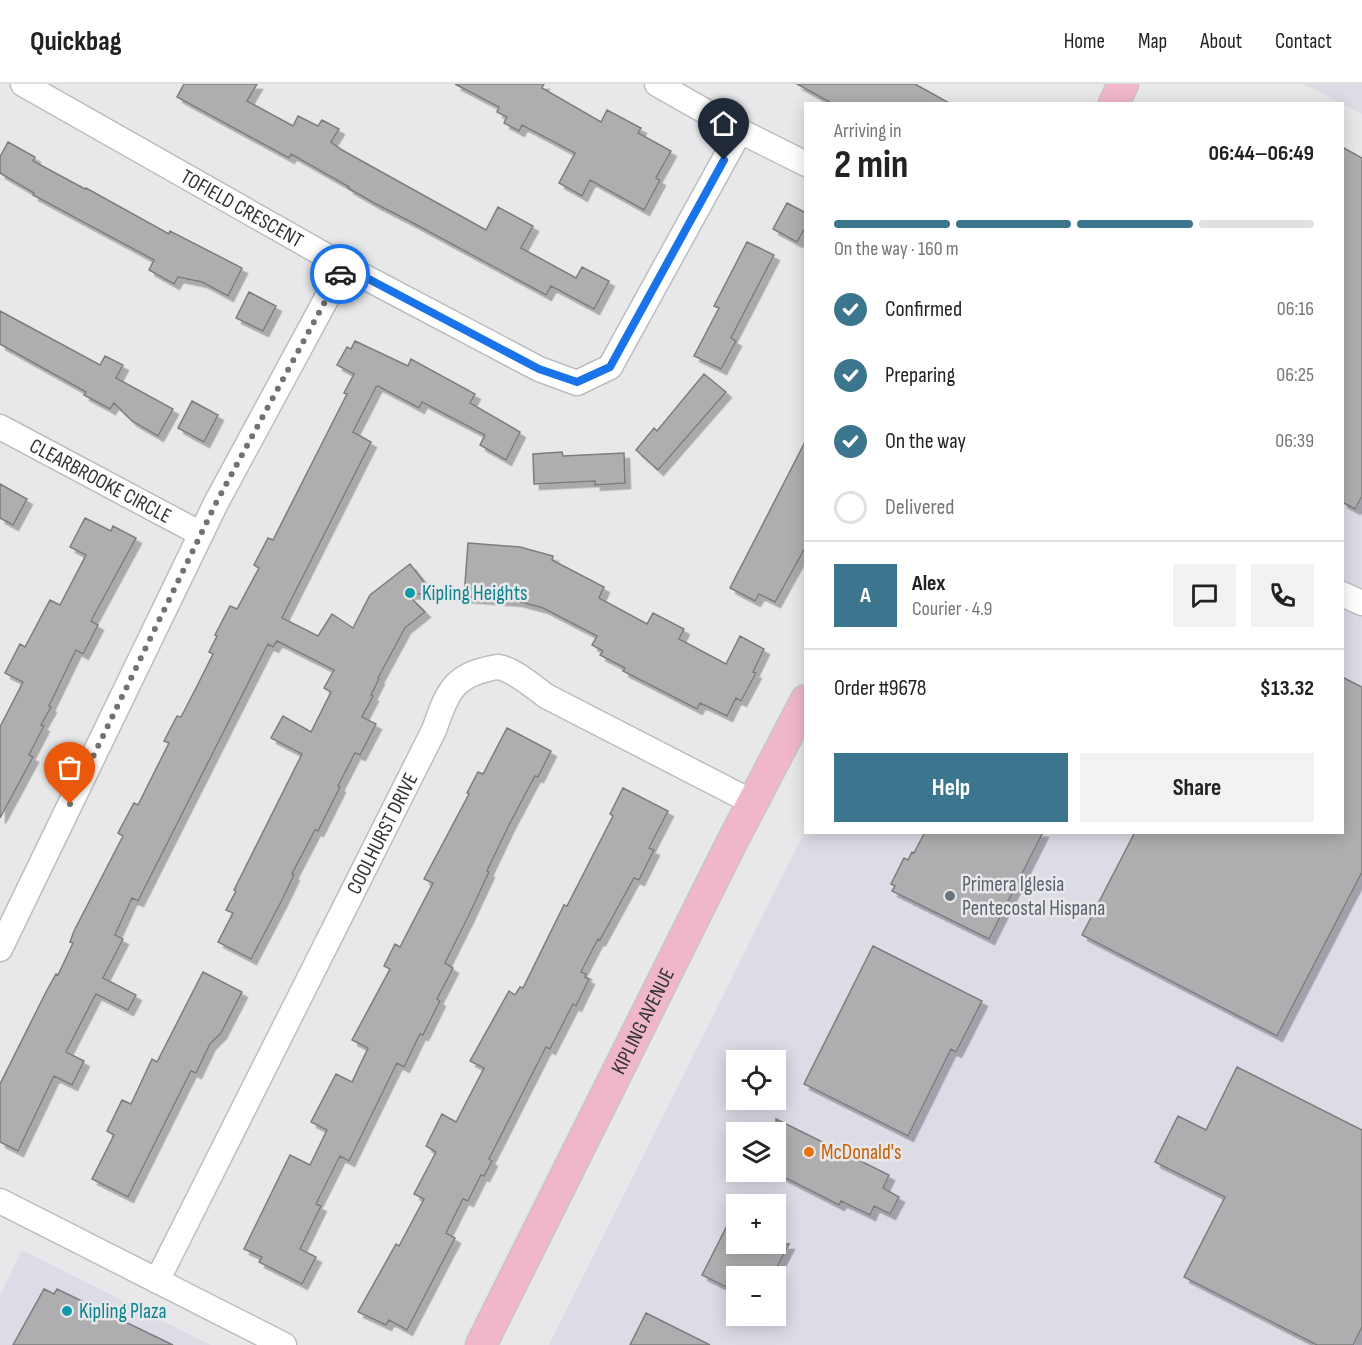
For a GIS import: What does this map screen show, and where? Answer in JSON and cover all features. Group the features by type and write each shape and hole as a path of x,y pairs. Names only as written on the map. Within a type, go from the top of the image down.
{"main road":[{"path":"1115,102 1124,84"},
{"name":"KIPLING AVENUE","path":"481,1345 752,802 804,704"}],"street":[{"name":"TOFIELD CRESCENT","path":"22,84 344,266 539,369 577,382 610,367 740,130"},
{"path":"657,84 804,163"},
{"path":"0,949 201,534 344,266"},
{"name":"CLEARBROOKE CIRCLE","path":"0,427 201,534"},
{"path":"1344,595 1362,603"},
{"name":"COOLHURST DRIVE","path":"157,1281 434,730 447,695 459,681 474,672 498,667 516,675 546,696 752,802"},
{"path":"0,1201 284,1345"}],"shaded area":[{"path":"1304,84 1362,84 1362,114 1344,105 1344,102 1338,102"},
{"path":"1344,332 1362,341 1362,1345 549,1345 804,833 1344,834"},
{"name":"Kipling Plaza","path":"22,1250 211,1345 0,1345 0,1295"}],"building":[{"path":"184,84 257,84 247,101 293,126 298,116 318,126 322,120 339,129 331,142 342,150 486,230 498,207 533,226 521,248 576,278 582,267 609,281 594,309 551,286 546,295 374,203 291,154 289,158 177,97"},
{"path":"455,84 544,84 542,88 601,122 607,110 641,128 638,133 671,151 656,178 660,180 644,210 590,180 582,196 559,183 575,153 522,125 519,131 504,123 507,117 497,112 499,107"},
{"path":"797,84 915,84 947,102 829,102"},
{"path":"8,142 35,157 33,161 85,189 169,234 170,231 242,268 228,296 202,282 178,277 174,284 149,270 154,260 33,195 34,193 0,173 0,157"},
{"path":"1344,148 1362,158 1362,496 1355,509 1344,503"},
{"path":"787,203 804,212 804,230 797,242 773,229"},
{"path":"747,242 774,255 731,338 736,341 721,369 694,356 719,308 714,306"},
{"path":"249,292 276,306 263,331 236,318"},
{"path":"0,311 100,365 105,356 123,365 116,378 173,409 158,436 132,421 114,403 110,409 84,395 86,392 0,344"},
{"path":"355,341 408,366 411,359 475,394 470,403 520,432 506,460 480,445 485,435 422,402 419,408 376,387 353,432 371,442 282,618 318,636 332,614 353,628 370,595 410,564 434,595 406,593 425,612 405,628 378,678 371,695 373,696 362,717 376,724 360,755 355,753 318,831 315,830 251,959 218,942 233,913 226,910 236,891 234,890 302,754 271,738 283,716 311,732 331,692 324,688 334,670 277,641 273,647 268,644 138,901 132,898 115,935 123,939 103,978 136,995 128,1010 96,994 66,1052 84,1061 72,1085 54,1076 18,1151 0,1142 0,1084 47,990 56,974 58,975 73,943 70,942 74,931 123,836 118,833 134,803 138,805 169,743 164,741 177,716 181,717 213,654 209,652 217,636 215,635 230,606 237,609 259,568 254,565 268,538 273,540 347,394 344,393 354,374 337,365 347,347 351,349"},
{"path":"704,374 726,392 658,470 636,450 654,428 657,431"},
{"path":"192,401 218,415 204,442 178,428"},
{"path":"804,444 804,550 775,602 759,594 755,601 730,588"},
{"path":"562,452 563,456 624,453 625,483 595,485 595,481 534,484 533,454"},
{"path":"0,484 27,499 13,525 0,518"},
{"path":"85,518 111,531 113,526 136,538 91,621 98,625 83,654 76,650 41,725 44,726 29,755 33,757 0,818 0,727 23,682 5,673 20,644 25,647 50,600 60,605 86,555 70,547"},
{"path":"468,543 520,547 553,556 552,560 604,587 599,598 647,624 653,613 684,629 679,639 726,664 740,636 764,649 753,672 756,673 741,701 736,698 727,716 700,703 697,709 623,671 625,668 600,655 603,651 592,645 597,636 543,608 517,601 464,597"},
{"path":"1344,678 1362,687 1362,872 1277,1036 1082,935 1134,834 1344,834"},
{"path":"507,728 551,751 509,825 445,963 453,968 437,999 440,1001 423,1035 420,1034 404,1067 397,1063 349,1161 340,1156 316,1204 321,1206 300,1249 316,1257 302,1284 259,1262 262,1257 244,1249 290,1155 310,1165 327,1130 311,1122 336,1074 352,1082 368,1048 352,1040 390,969 384,966 395,944 400,947 433,883 424,879 469,794 467,793 478,772 483,774"},
{"path":"623,788 668,811 649,848 654,850 639,880 634,878 581,972 589,979 576,1006 573,1004 550,1049 546,1047 489,1159 492,1161 484,1176 481,1175 468,1201 463,1199 446,1233 455,1238 407,1330 389,1320 386,1325 358,1312 396,1244 399,1246 424,1199 414,1194 436,1152 426,1146 442,1114 456,1122 484,1068 470,1061 509,991 515,995 520,987 523,988 564,905 567,906 613,816 610,814"},
{"path":"924,834 1042,834 989,939 892,891 895,886 891,884 904,858 908,860 912,852 914,853"},
{"path":"873,946 982,1001 956,1052 951,1049 908,1136 804,1084"},
{"path":"203,972 242,992 221,1033 210,1044 196,1073 191,1071 128,1197 92,1179 114,1135 107,1131 122,1100 131,1104 152,1059 157,1062"},
{"path":"1237,1067 1362,1130 1362,1327 1353,1345 1317,1345 1184,1277 1225,1197 1155,1162 1178,1116 1206,1130"},
{"name":"McDonald's","path":"786,1124 889,1175 883,1188 899,1197 890,1214 874,1206 870,1215 841,1201 839,1205 786,1178"},
{"path":"726,1228 726,1254 784,1254 777,1266 726,1266 726,1287 702,1275"},
{"name":"Kipling Plaza","path":"44,1289 54,1294 57,1289 173,1345 13,1345"},
{"path":"646,1313 710,1345 630,1345"}],"way so far":[{"path":"70,804 216,503 340,274"}],"place":[{"name":"Kipling Heights","path":"410,593"},
{"name":"Primera Iglesia Pentecostal Hispana","path":"950,896"},
{"name":"McDonald's","path":"809,1152"},
{"name":"Kipling Plaza","path":"67,1311"}],"route":[{"path":"340,274 344,266 539,369 577,382 610,367 724,160"}]}
